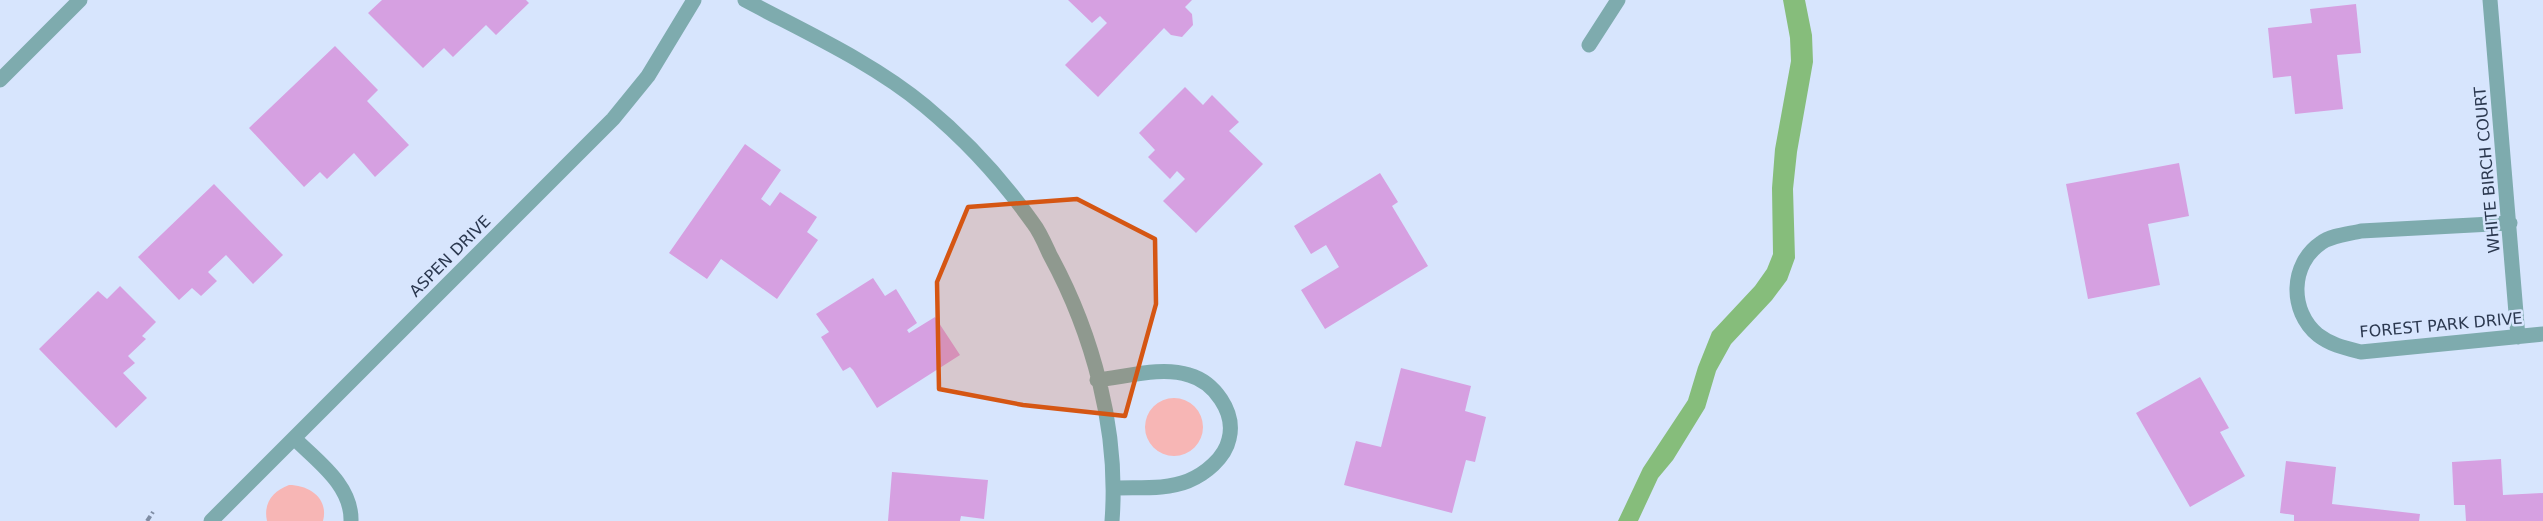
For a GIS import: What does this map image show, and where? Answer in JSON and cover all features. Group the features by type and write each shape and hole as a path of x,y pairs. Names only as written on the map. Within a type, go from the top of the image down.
{"street":[{"path":"0,80 80,0"},
{"name":"ASPEN DRIVE","path":"217,519 294,438 613,119 648,76 694,0"},
{"path":"745,0 900,87 966,144 994,173 1034,225 1059,270 1079,315 1097,380 1110,435 1114,488 1112,521"},
{"path":"1589,45 1618,0"},
{"name":"WHITE BIRCH COURT","path":"2490,0 2518,337"},
{"name":"FOREST PARK DRIVE","path":"2510,223 2361,231 2340,235 2322,242 2309,255 2299,272 2296,290 2300,309 2308,324 2319,335 2339,347 2361,352 2543,334"},
{"path":"1097,380 1170,371 1189,375 1207,382 1222,400 1229,419 1230,439 1219,459 1204,472 1187,481 1161,486 1114,488"},
{"path":"294,438 335,478 351,507 351,521"}],"path":[{"path":"147,521 153,512"}],"highlighted area":[{"path":"1077,199 1155,239 1156,304 1125,416 1023,405 939,389 937,282 968,207"}],"shaded area":[{"path":"1783,0 1805,0 1812,35 1813,62 1797,152 1793,189 1795,258 1787,280 1772,300 1731,344 1716,371 1705,408 1673,460 1658,478 1638,521 1618,521 1643,468 1688,400 1712,332 1755,286 1767,269 1773,254 1772,188 1775,149 1791,61 1790,38"},
{"path":"1174,398 1185,400 1198,411 1203,427 1201,438 1190,451 1174,456 1163,454 1150,443 1145,427 1147,416 1158,403"},
{"path":"289,485 304,487 316,494 323,506 323,521 267,521 266,509 270,498"}],"building":[{"path":"382,0 526,0 529,3 496,35 486,25 453,57 444,48 423,68 368,13"},
{"path":"1068,0 1192,0 1185,7 1192,14 1193,25 1182,37 1171,35 1164,28 1098,97 1065,65 1107,23 1100,16 1092,23"},
{"path":"2356,4 2361,53 2337,55 2343,109 2295,114 2291,76 2273,78 2268,28 2312,23 2310,9"},
{"path":"335,46 378,90 367,101 409,145 375,177 354,153 327,179 320,172 304,187 249,128"},
{"path":"1185,87 1203,105 1212,95 1239,122 1229,131 1263,164 1196,233 1163,201 1185,179 1177,171 1170,179 1148,157 1155,150 1139,133"},
{"path":"745,144 781,170 761,199 770,206 780,192 817,217 807,232 818,240 777,299 721,259 707,279 669,253"},
{"path":"2179,163 2189,216 2148,224 2160,285 2088,299 2066,184"},
{"path":"1380,173 1398,202 1392,206 1428,266 1325,329 1301,290 1339,267 1326,245 1311,254 1294,226"},
{"path":"214,184 283,255 253,284 226,255 208,272 217,281 201,296 192,288 179,300 138,257"},
{"path":"873,278 885,296 896,289 917,323 907,330 909,333 935,317 960,355 877,408 853,370 850,367 843,371 821,337 829,332 816,314"},
{"path":"120,286 156,322 142,336 146,339 128,356 135,363 123,373 147,398 116,428 39,349 98,291 107,299"},
{"path":"1401,368 1471,386 1465,411 1486,417 1475,462 1466,460 1452,513 1344,485 1356,441 1381,447"},
{"path":"2200,377 2229,428 2220,432 2245,476 2190,507 2136,413"},
{"path":"2501,459 2503,495 2543,493 2543,521 2466,521 2465,505 2454,505 2452,462"},
{"path":"2286,461 2336,467 2332,504 2420,514 2419,521 2294,521 2294,515 2280,513"},
{"path":"892,472 988,480 984,519 961,516 960,521 888,521"}]}
